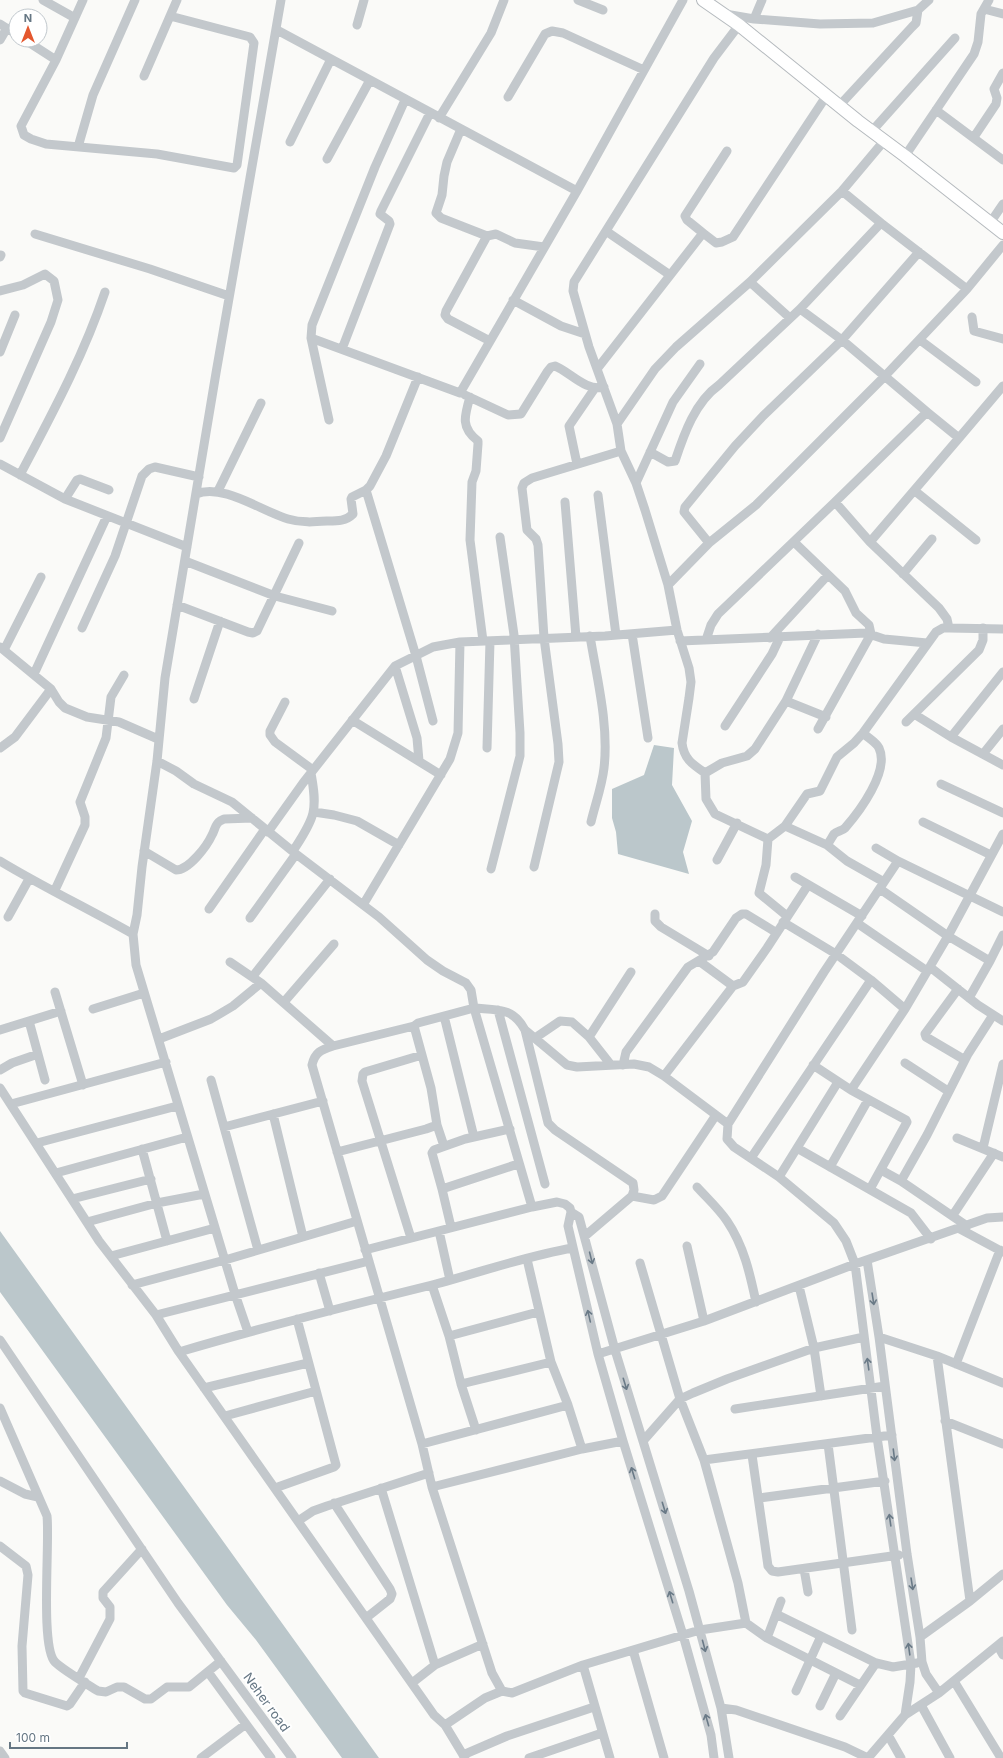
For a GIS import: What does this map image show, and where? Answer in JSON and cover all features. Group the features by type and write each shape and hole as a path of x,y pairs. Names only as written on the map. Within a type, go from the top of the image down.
{"main road":[{"path":"709,2 839,106 1003,233"}],"street":[{"path":"43,0 75,18"},
{"path":"83,0 56,60 21,126 22,131 31,139 46,144 157,154 232,168 237,165 254,43 253,40 250,37 170,16"},
{"path":"78,147 93,95 135,0"},
{"path":"144,76 177,0"},
{"path":"248,1332 177,1106 166,1062 144,993 136,965 133,934 137,915 144,851 157,761 165,678 229,296 277,30 281,0"},
{"path":"357,25 364,0"},
{"path":"439,118 491,33 504,0"},
{"path":"578,0 603,10"},
{"path":"460,393 683,0"},
{"path":"754,19 762,0"},
{"path":"724,14 754,19 820,24 873,23 918,10 929,0"},
{"path":"905,156 974,54 978,42 979,20 989,0"},
{"path":"984,9 1003,14"},
{"path":"839,106 916,23 918,10"},
{"path":"739,25 714,58 574,282 574,297 597,368 600,387 617,424 621,450 636,483 668,585 677,630 689,668 691,682 682,743 685,756 705,773 706,799 715,814 737,823 768,839"},
{"path":"0,40 4,26"},
{"path":"277,30 576,191"},
{"path":"508,97 545,34 552,31 563,33 644,70"},
{"path":"872,131 955,38"},
{"path":"37,48 56,60"},
{"path":"290,142 331,59"},
{"path":"974,137 996,104 997,98 994,89 1003,73"},
{"path":"327,158 370,80"},
{"path":"727,151 685,216 687,220 716,243 733,237 827,95"},
{"path":"329,420 311,338 312,325 375,167 405,100"},
{"path":"936,110 1003,160"},
{"path":"342,349 390,224 389,221 380,214 381,211 430,113"},
{"path":"461,129 447,162 442,195 436,214 441,218 487,236 496,234 515,243 544,247"},
{"path":"617,424 655,369 676,347 750,282 842,191 884,141"},
{"path":"842,191 881,224 967,289"},
{"path":"990,223 1003,204"},
{"path":"650,452 668,462 675,461 696,410 709,392 719,385 800,309 881,224"},
{"path":"606,231 670,275"},
{"path":"597,368 703,233"},
{"path":"35,234 150,269 229,296"},
{"path":"487,236 445,315 448,319 490,341"},
{"path":"668,585 709,543 756,506 884,377 967,289 1003,245"},
{"path":"709,543 684,512 685,507 735,446 758,421 842,340 919,252"},
{"path":"0,291 23,285 45,274 54,281 58,300 51,322 0,438"},
{"path":"750,282 790,318"},
{"path":"20,475 66,388 91,334 105,292"},
{"path":"513,300 561,326 585,334"},
{"path":"800,309 842,340 884,377 959,438"},
{"path":"0,352 15,315"},
{"path":"972,316 974,331 1003,339"},
{"path":"311,338 460,393 508,415 521,414 551,367 555,366 586,385 600,387"},
{"path":"920,340 976,382"},
{"path":"636,483 673,402 700,364"},
{"path":"196,494 204,491 218,491 288,519 308,523 345,520 353,514 352,497 366,490 386,456 418,377"},
{"path":"870,542 1003,386"},
{"path":"577,464 569,426 600,387"},
{"path":"470,397 466,410 466,428 472,437 478,441 476,470 472,482 470,540 486,641 487,748"},
{"path":"218,491 261,403"},
{"path":"706,640 711,625 718,614 928,412"},
{"path":"534,867 559,762 544,638 538,545 536,539 527,530 522,488 524,483 532,478 621,450"},
{"path":"0,464 65,499 187,547"},
{"path":"82,628 115,556 142,476 149,469 155,467 199,477"},
{"path":"65,499 77,480 80,479 110,490"},
{"path":"366,490 416,656 433,721"},
{"path":"915,491 976,540"},
{"path":"598,496 616,635"},
{"path":"565,502 576,637"},
{"path":"835,502 870,542 944,614 949,628"},
{"path":"34,674 107,516"},
{"path":"491,869 520,756 514,640 500,537"},
{"path":"903,574 932,539"},
{"path":"794,542 845,591 856,613 869,625 871,634 818,729"},
{"path":"177,605 253,633 257,631 299,543"},
{"path":"185,561 275,596 332,611"},
{"path":"770,638 828,575"},
{"path":"41,577 2,648 50,689 59,702 66,708 87,716 108,719 158,739"},
{"path":"194,699 220,621"},
{"path":"904,1009 836,954 785,919 759,893 766,865 768,839 786,826 807,794 820,791 837,757 854,743 863,733 936,632 943,628 1003,629"},
{"path":"906,722 979,650 984,628"},
{"path":"209,909 312,771 395,666 433,647 460,642 616,635 677,630"},
{"path":"632,634 648,738"},
{"path":"680,641 770,638 818,634 871,634 884,639 927,643"},
{"path":"705,773 722,763 748,756 755,749 786,701 818,634"},
{"path":"590,636 604,722 605,748 604,770 591,822"},
{"path":"725,726 772,654 780,637"},
{"path":"363,905 450,758 458,733 460,642"},
{"path":"395,666 417,738 419,761"},
{"path":"951,737 1003,672"},
{"path":"55,890 85,825 85,817 80,802 106,738 111,697 124,676"},
{"path":"0,748 15,738 50,689"},
{"path":"786,701 826,717"},
{"path":"250,918 294,853 314,812 312,771 275,742 270,735 270,731 284,702"},
{"path":"914,714 951,737 1003,765"},
{"path":"352,720 441,775"},
{"path":"982,754 1003,729"},
{"path":"828,845 835,834 844,830 863,804 880,769 880,749 863,733"},
{"path":"157,761 176,771 194,784 232,802 294,853 363,905 427,960 443,971 466,983 471,990 474,1008 510,1129 518,1164 532,1207"},
{"path":"941,784 1003,813"},
{"path":"314,812 357,821 399,845"},
{"path":"144,851 176,870 180,870 190,864 199,854 212,836 220,820 252,818"},
{"path":"923,822 991,856"},
{"path":"717,860 737,823"},
{"path":"786,826 828,845 846,861 948,936 990,961"},
{"path":"851,1090 904,1009 948,936 1003,834"},
{"path":"876,848 970,897 1003,912"},
{"path":"898,860 836,954 728,1124 727,1136 729,1142 779,1177 834,1223 846,1240 855,1264 877,1437 911,1664 910,1682 904,1715"},
{"path":"0,861 29,879 55,890 133,934"},
{"path":"795,877 1003,1021"},
{"path":"8,917 29,879"},
{"path":"253,976 330,879"},
{"path":"664,1076 732,986 743,982 808,885"},
{"path":"655,914 655,921 661,927 709,956"},
{"path":"623,1065 626,1052 688,967 709,956 713,952 736,918 742,914 746,914 777,932"},
{"path":"969,998 1003,935"},
{"path":"284,1002 334,944"},
{"path":"699,961 732,986"},
{"path":"230,962 253,976 333,1046"},
{"path":"589,1037 632,972"},
{"path":"750,1158 870,980"},
{"path":"159,1039 211,1019 233,1006 261,983"},
{"path":"958,989 924,1034 926,1037 965,1060"},
{"path":"55,992 83,1085"},
{"path":"92,1009 144,993"},
{"path":"502,1691 492,1673 432,1487 422,1444 378,1297 312,1065 316,1053 320,1050 333,1046 414,1026 418,1023 474,1008 498,1010 513,1014 521,1021 525,1030 548,1122 555,1130 633,1183 634,1190 632,1196 585,1236"},
{"path":"498,1010 545,1184"},
{"path":"0,1030 61,1011"},
{"path":"901,1181 927,1135 965,1060 993,1015"},
{"path":"444,1016 474,1137"},
{"path":"535,1038 560,1020 572,1022 589,1037 611,1066"},
{"path":"29,1021 45,1080"},
{"path":"414,1026 431,1088 437,1125 444,1146"},
{"path":"525,1030 567,1065 576,1067 634,1064 649,1067 664,1076 728,1124"},
{"path":"0,1070 12,1063 38,1054"},
{"path":"411,1238 362,1081 363,1074 365,1072 422,1055"},
{"path":"11,1104 166,1062"},
{"path":"904,1063 948,1091"},
{"path":"984,1148 1000,1098 1003,1064"},
{"path":"813,1066 851,1090 908,1122 870,1189"},
{"path":"211,1080 258,1250"},
{"path":"779,1177 838,1082"},
{"path":"0,1088 110,1256 156,1315 204,1388 434,1715 445,1725 464,1756 507,1736 594,1707"},
{"path":"830,1167 868,1100"},
{"path":"224,1127 323,1101"},
{"path":"37,1143 177,1106"},
{"path":"273,1114 303,1237"},
{"path":"632,1196 654,1200 662,1196 716,1115"},
{"path":"337,1152 437,1125"},
{"path":"451,1227 432,1154 434,1150 474,1137 510,1129"},
{"path":"56,1173 187,1137"},
{"path":"957,1138 1003,1157"},
{"path":"797,1148 910,1213 931,1239"},
{"path":"142,1149 167,1241"},
{"path":"953,1215 994,1153"},
{"path":"442,1189 518,1164"},
{"path":"881,1170 901,1181 953,1215 963,1227 1002,1251 956,1364"},
{"path":"72,1199 150,1179"},
{"path":"697,1187 727,1221 738,1241 748,1265 756,1302"},
{"path":"87,1222 157,1203 204,1194"},
{"path":"365,1250 451,1227 557,1202 565,1204 570,1208 571,1212 579,1217 615,1350 700,1630 721,1708 729,1758"},
{"path":"571,1212 568,1226 598,1354 623,1441 683,1635 711,1735 714,1758"},
{"path":"598,1354 615,1350 704,1321 855,1264 931,1239 987,1218 1003,1217"},
{"path":"132,1285 225,1260 357,1221"},
{"path":"110,1256 215,1228"},
{"path":"439,1231 450,1280"},
{"path":"688,1246 704,1321"},
{"path":"179,1352 378,1297 432,1285 550,1252 573,1248"},
{"path":"527,1259 538,1312 551,1362 568,1405 582,1450"},
{"path":"868,1260 907,1554 920,1637 922,1662 926,1674 939,1693"},
{"path":"156,1315 369,1261"},
{"path":"640,1263 680,1399 704,1460 738,1583 746,1623 767,1638 860,1685"},
{"path":"320,1273 330,1311"},
{"path":"432,1285 449,1336 461,1384 476,1430"},
{"path":"799,1286 814,1348 821,1396"},
{"path":"449,1336 538,1312"},
{"path":"275,1488 336,1465 297,1319"},
{"path":"879,1337 937,1356 1003,1383"},
{"path":"643,1441 680,1399 733,1377 814,1348 864,1338"},
{"name":"Neher road","path":"0,1340 178,1603 292,1758"},
{"path":"937,1356 970,1601"},
{"path":"461,1384 551,1362"},
{"path":"204,1388 308,1363"},
{"path":"735,1409 885,1386"},
{"path":"224,1416 316,1391"},
{"path":"422,1444 568,1405"},
{"path":"0,1408 47,1516 49,1527 46,1583 49,1644 54,1661 102,1692 106,1692 117,1687 124,1687 146,1699 150,1699 167,1687 189,1687 222,1661"},
{"path":"946,1421 1003,1444"},
{"path":"704,1460 752,1455 892,1435"},
{"path":"432,1487 623,1441"},
{"path":"828,1444 852,1630"},
{"path":"752,1455 768,1566 772,1571 778,1572 844,1564 907,1554"},
{"path":"298,1522 313,1511 334,1503 429,1473"},
{"path":"0,1481 25,1494 38,1497"},
{"path":"759,1498 884,1481"},
{"path":"381,1488 435,1666"},
{"path":"334,1503 392,1594 390,1599 366,1618"},
{"path":"0,1546 26,1566 28,1575 22,1646 23,1691 25,1693 67,1706 70,1704 82,1680 110,1619 110,1607 103,1598 103,1592 142,1549"},
{"path":"804,1569 808,1592"},
{"path":"920,1637 970,1601 1003,1574"},
{"path":"767,1638 781,1601"},
{"path":"776,1614 876,1663 893,1667 922,1662"},
{"path":"445,1725 485,1698 502,1691 512,1693 583,1665 700,1630 746,1623"},
{"path":"796,1691 821,1636"},
{"path":"412,1683 435,1666 483,1644"},
{"path":"721,1708 736,1710 845,1747 868,1758 904,1715 954,1682 1000,1644 1003,1655"},
{"path":"633,1650 664,1758"},
{"path":"840,1716 876,1663"},
{"path":"583,1665 610,1758"},
{"path":"208,1672 271,1758"},
{"path":"820,1706 836,1673"},
{"path":"954,1682 1001,1758"},
{"path":"921,1705 950,1758"},
{"path":"201,1758 246,1724"},
{"path":"529,1758 602,1733"},
{"path":"888,1735 901,1758"},
{"path":"0,1751 5,1758"}],"shaded area":[{"path":"654,745 674,748 672,785 692,821 683,852 689,874 618,854 616,832 612,818 612,789 644,775"},
{"path":"0,1231 379,1758 342,1758 256,1640 227,1605 0,1292"}]}
